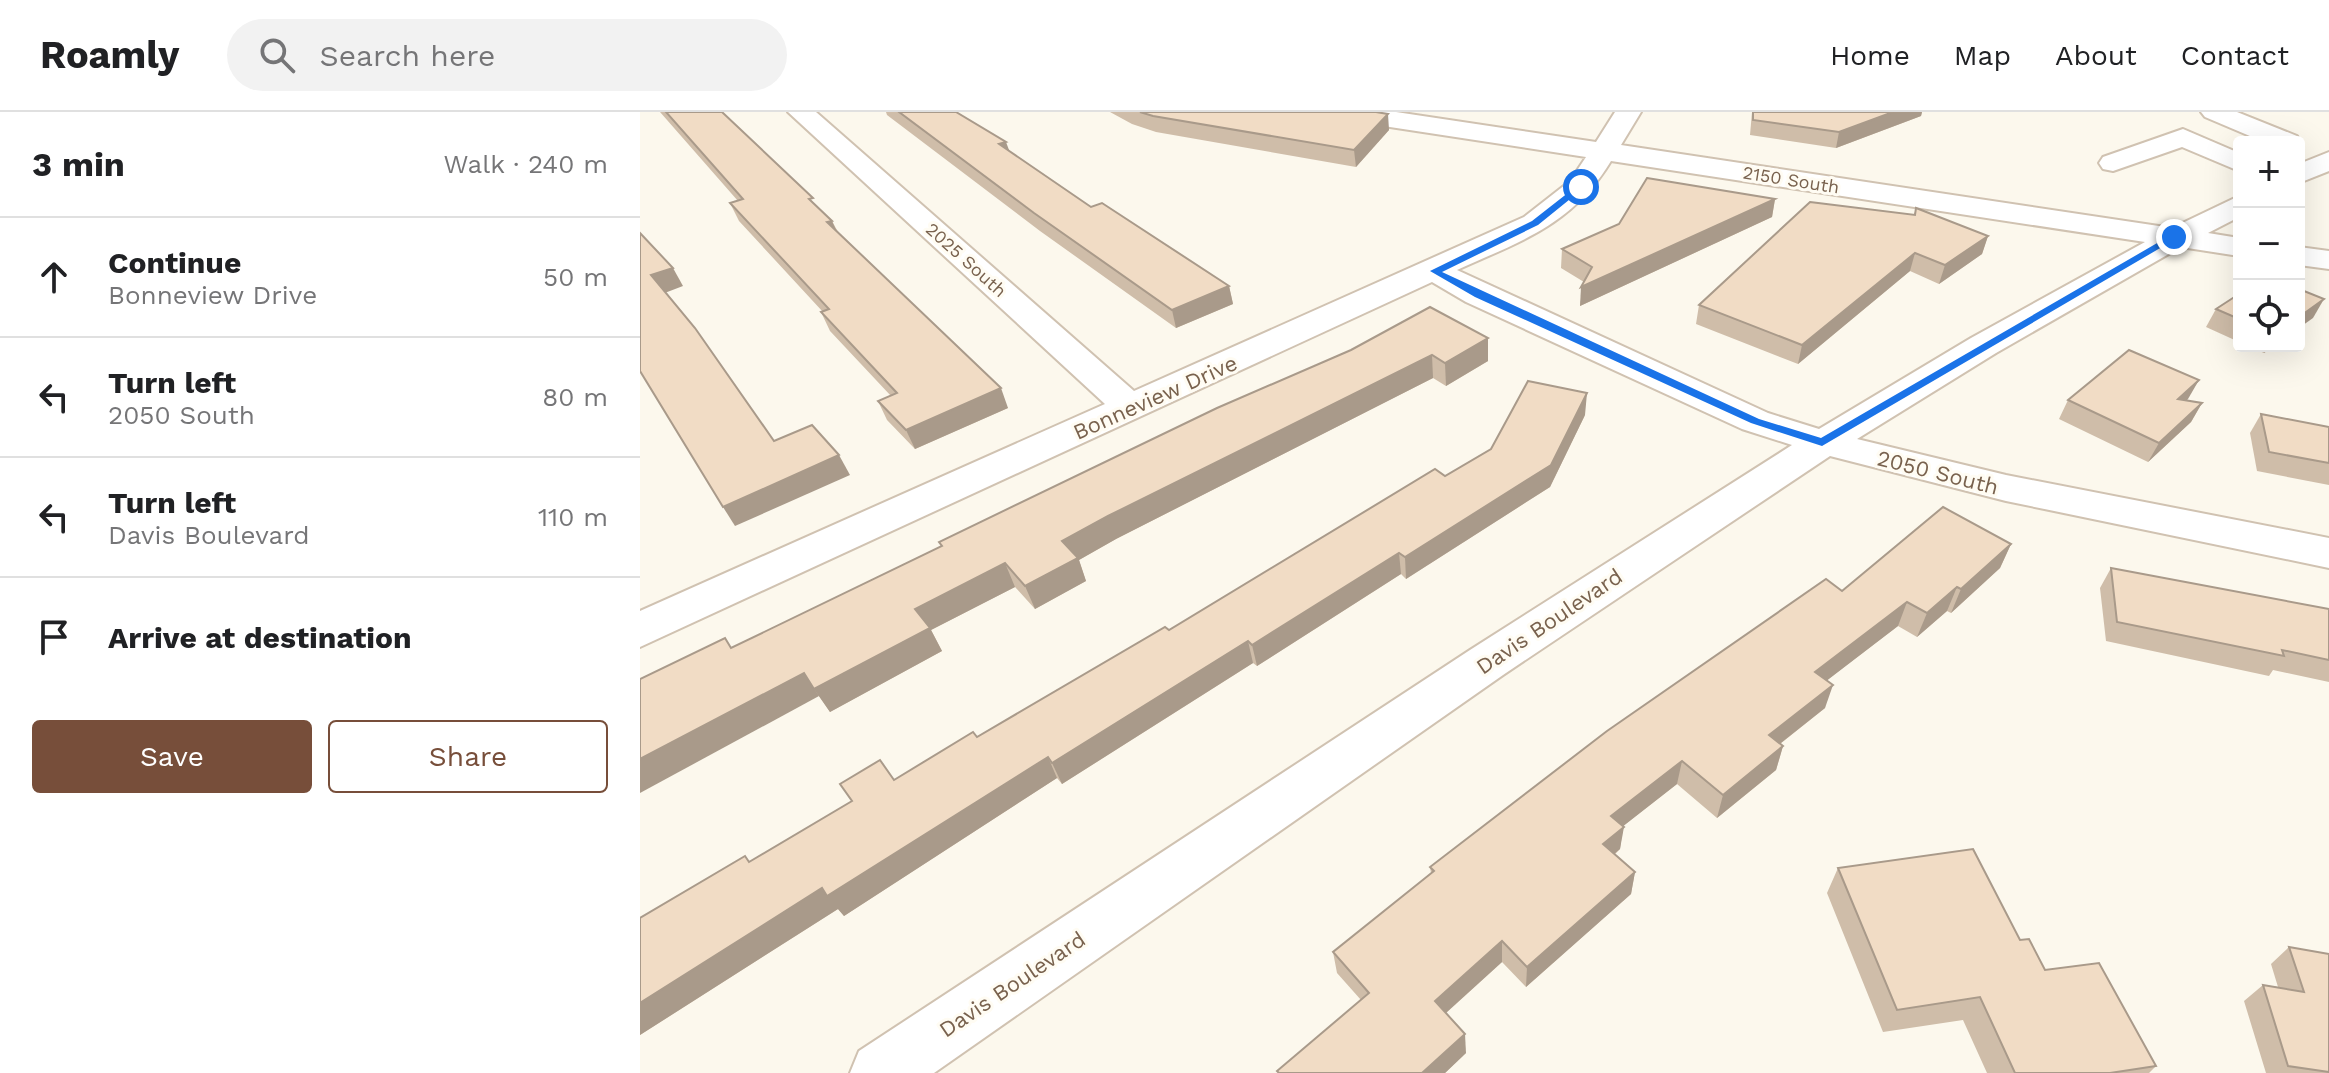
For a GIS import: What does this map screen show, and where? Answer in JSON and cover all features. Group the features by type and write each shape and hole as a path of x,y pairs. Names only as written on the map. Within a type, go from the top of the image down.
{"street":[{"name":"2025 South","path":"801,112 1131,408"},
{"name":"2150 South","path":"1344,112 2233,246"},
{"name":"Bonneview Drive","path":"640,630 1535,223 1562,206 1581,187 1628,112"},
{"path":"2214,112 2272,136"},
{"path":"2113,163 2183,137 2233,160"},
{"path":"2305,149 2329,159"},
{"path":"2305,172 2329,159"},
{"name":"Davis Boulevard","path":"881,1073 1417,708 1822,442 2174,237 2233,208"},
{"path":"2305,257 2329,260"},
{"name":"2050 South","path":"1435,271 1478,295 1755,421 1822,442 2006,488 2329,553"}],"building":[{"path":"666,112 722,112 813,198 809,199 832,221 827,222 1001,388 906,430 878,401 897,393 821,312 829,309 730,203 743,199"},
{"path":"899,112 956,112 1006,142 999,144 1091,207 1102,203 1229,286 1172,310 1034,213"},
{"path":"1140,112 1376,112 1388,114 1354,150"},
{"path":"1753,112 1893,112 1839,132 1753,120"},
{"path":"1647,178 1775,199 1581,287 1592,267 1562,249 1619,224"},
{"path":"1810,202 1915,215 1916,208 1988,236 1945,265 1915,253 1802,345 1699,305"},
{"path":"640,233 673,268 651,275 695,328 774,441 812,425 839,455 723,507 640,371"},
{"path":"2305,291 2324,299 2305,313"},
{"path":"2233,298 2233,316 2216,309"},
{"path":"1430,307 1488,338 1445,363 1432,355 1108,516 1062,541 1078,558 1025,586 1005,563 915,609 930,628 814,689 804,673 640,759 640,679 725,638 731,648 942,546 939,542 1217,408 1351,350"},
{"path":"2129,350 2199,380 2178,399 2202,403 2159,443 2068,400"},
{"path":"1528,381 1587,393 1551,465 1405,557 1399,553 1252,645 1248,641 1052,763 1048,757 827,896 822,888 640,1003 640,918 745,856 749,862 852,801 840,784 880,760 894,780 973,732 977,737 1165,627 1169,630 1435,469 1445,476 1491,449"},
{"path":"2261,414 2329,427 2329,463 2269,452"},
{"path":"1943,507 2011,544 1961,589 1957,587 1927,613 1907,602 1815,672 1833,685 1769,735 1783,746 1723,795 1682,761 1611,816 1624,827 1603,844 1635,872 1527,967 1502,941 1435,1001 1465,1034 1422,1073 1277,1071 1369,993 1333,952 1434,871 1430,867 1607,731 1826,579 1842,591"},
{"path":"2111,568 2329,609 2329,660 2282,650 2284,656 2117,622"},
{"path":"1973,849 2020,940 2029,939 2045,970 2099,963 2156,1066 2110,1073 2015,1073 1980,997 1897,1010 1838,868"},
{"path":"2289,947 2329,954 2329,1072 2288,1066 2263,985 2304,992"}],"route":[{"path":"1581,187 1562,206 1535,223 1435,271 1478,295 1755,421 1822,442 2174,237"}]}
